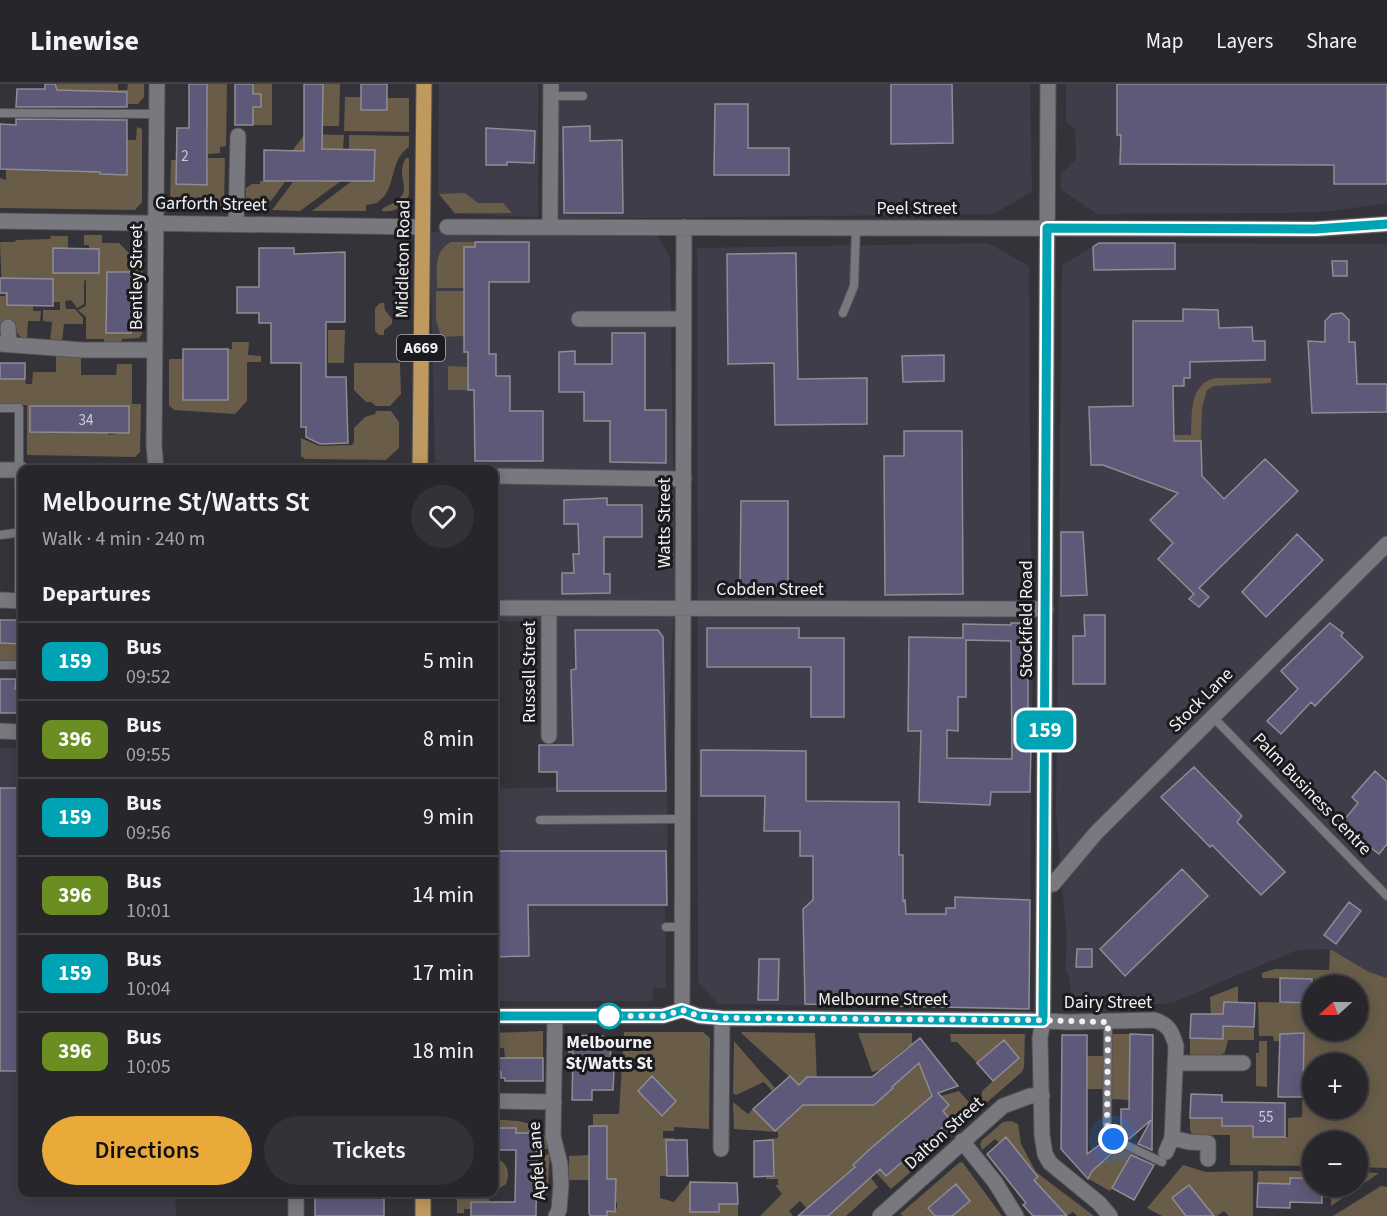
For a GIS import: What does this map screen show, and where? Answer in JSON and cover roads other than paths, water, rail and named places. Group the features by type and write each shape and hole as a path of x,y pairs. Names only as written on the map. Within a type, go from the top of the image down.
{"main road":[{"name":"Middleton Road","path":"420,465 424,84"},
{"path":"423,1197 423,1216"}],"street":[{"name":"Bentley Street","path":"156,465 157,84"},
{"name":"Stockfield Road","path":"1048,84 1042,1135 1045,1154 1059,1172 1099,1203 1110,1216"},
{"path":"550,226 551,90"},
{"path":"236,224 238,136"},
{"name":"Garforth Street","path":"0,221 422,226"},
{"name":"Peel Street","path":"447,227 1315,229 1387,224"},
{"name":"Watts Street","path":"682,1010 684,227"},
{"path":"579,319 684,319"},
{"path":"8,327 4,344 82,350 155,350"},
{"path":"0,470 18,470"},
{"path":"498,476 684,478"},
{"name":"Stock Lane","path":"1045,885 1053,884 1096,833 1387,544"},
{"path":"0,600 18,601"},
{"name":"Cobden Street","path":"498,608 1046,609"},
{"name":"Russell Street","path":"549,608 549,736"},
{"path":"0,731 18,732"},
{"name":"Melbourne Street","path":"498,1016 663,1016 682,1010 699,1016 722,1018 1043,1021"},
{"name":"Apfel Lane","path":"555,1016 553,1136 560,1164 561,1185 560,1210 556,1216"},
{"path":"721,1149 722,1018"},
{"name":"Dairy Street","path":"1043,1021 1155,1020 1166,1023 1174,1039 1176,1063 1167,1151"},
{"path":"1176,1063 1243,1063"},
{"name":"Dalton Street","path":"880,1216 1003,1106 1030,1096 1042,1096"},
{"name":"Apfel Lane","path":"498,1101 554,1102"},
{"path":"962,1142 995,1182 1016,1216"},
{"path":"1167,1151 1190,1142 1212,1148"},
{"path":"296,1197 296,1216"}],"lane":[{"path":"551,90 583,96"},
{"path":"0,112 156,114"},
{"path":"843,313 854,286 856,228"},
{"path":"0,408 19,408 21,465"},
{"path":"0,536 18,533"},
{"path":"0,665 18,665"},
{"name":"Palm Business Centre","path":"1212,716 1387,896"},
{"path":"540,820 682,819"},
{"path":"666,927 683,927"},
{"path":"1108,1022 1107,1124 1110,1135 1113,1139 1167,1151"}],"place":[{"name":"Melbourne St/Watts St","path":"609,1016"}]}
